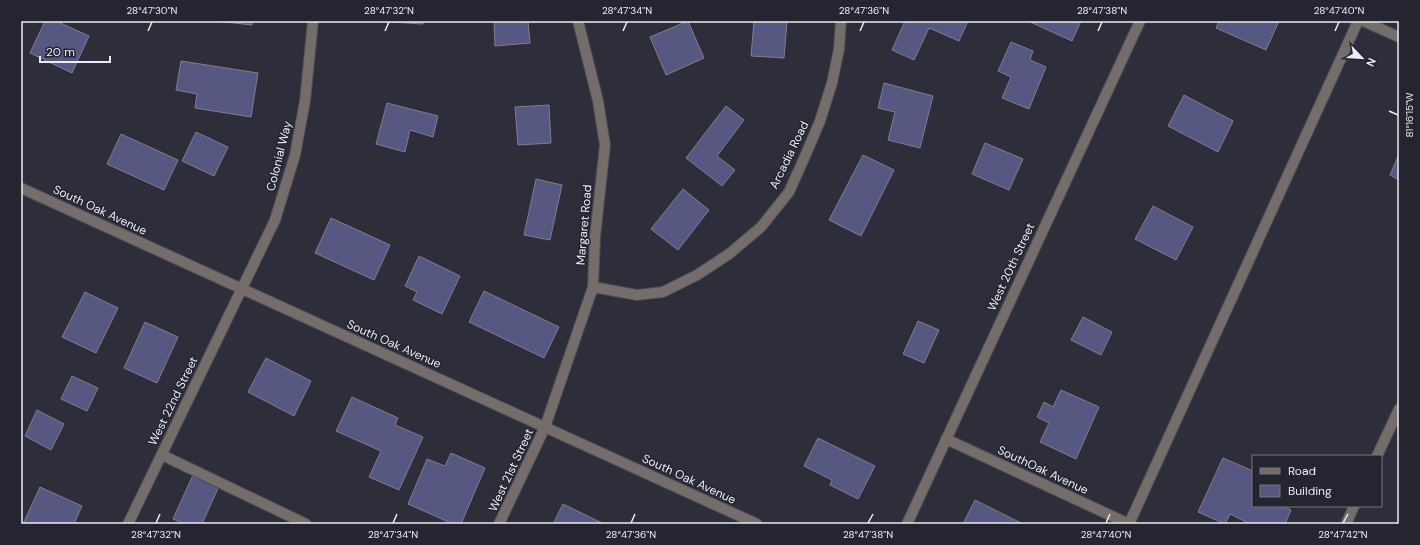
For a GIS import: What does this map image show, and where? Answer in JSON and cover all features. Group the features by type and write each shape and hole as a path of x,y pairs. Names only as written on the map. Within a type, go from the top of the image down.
{"street":[{"name":"Colonial Way","path":"242,289 275,220 295,155 305,100 313,21"},
{"name":"Margaret Road","path":"545,427 593,287 595,237 604,145 598,101 578,21"},
{"name":"Arcadia Road","path":"593,287 637,295 664,292 703,271 729,254 761,228 789,192 820,121 832,83 839,49 841,21"},
{"name":"West 20th Street","path":"907,524 1140,21"},
{"path":"1129,524 1358,21"},
{"path":"1363,21 1399,38"},
{"name":"South Oak Avenue","path":"21,188 757,524"},
{"name":"West 22nd Street","path":"128,524 242,289"},
{"path":"1377,455 1399,409"},
{"name":"West 21st Street","path":"500,524 545,427"},
{"name":"SouthOak Avenue","path":"946,439 1129,524"},
{"path":"162,455 306,524"},
{"path":"1346,524 1354,507"}],"building":[{"path":"45,21 56,21 89,36 72,73 30,53"},
{"path":"216,21 252,21 252,25"},
{"path":"374,21 423,21 423,24"},
{"path":"494,21 528,21 530,43 495,46"},
{"path":"688,21 704,58 666,75 650,37"},
{"path":"754,21 787,21 784,58 751,56"},
{"path":"905,21 968,21 959,41 929,28 914,60 892,50"},
{"path":"1028,21 1081,21 1072,41"},
{"path":"1219,21 1279,21 1266,50 1216,28"},
{"path":"1011,42 1033,51 1030,60 1046,67 1029,109 1002,98 1011,77 998,71"},
{"path":"181,61 258,73 251,117 195,108 197,94 176,90"},
{"path":"884,83 933,96 920,148 888,140 895,112 878,108"},
{"path":"1184,95 1233,121 1218,152 1168,126"},
{"path":"387,103 438,116 433,137 410,130 405,152 376,144"},
{"path":"549,105 551,143 518,145 515,107"},
{"path":"726,106 744,120 717,156 735,170 722,186 686,158"},
{"path":"196,132 228,147 214,176 182,161"},
{"path":"121,134 178,160 164,190 107,164"},
{"path":"985,143 1023,159 1009,190 972,174"},
{"path":"1399,154 1399,180 1390,175"},
{"path":"863,155 894,170 861,236 829,220"},
{"path":"536,179 562,185 550,240 524,235"},
{"path":"683,189 709,210 678,250 651,229"},
{"path":"1153,206 1193,227 1176,260 1135,239"},
{"path":"331,218 390,245 374,280 315,253"},
{"path":"419,256 460,276 442,314 413,300 417,292 405,286"},
{"path":"484,291 559,327 544,358 469,322"},
{"path":"85,292 118,308 96,353 62,337"},
{"path":"1083,317 1112,332 1101,355 1071,340"},
{"path":"918,321 939,330 924,363 903,354"},
{"path":"145,322 178,337 157,383 124,368"},
{"path":"266,358 311,381 294,416 248,392"},
{"path":"72,376 98,388 87,411 61,399"},
{"path":"1061,390 1099,407 1076,459 1040,442 1049,423 1037,417 1044,402 1053,407"},
{"path":"352,397 398,418 395,425 423,437 399,490 369,477 381,451 336,431"},
{"path":"37,410 64,424 51,450 25,436"},
{"path":"818,438 875,466 858,499 830,485 832,480 804,466"},
{"path":"451,453 485,468 461,524 453,524 408,504 427,459 445,466"},
{"path":"1223,458 1252,471 1252,507 1285,507 1291,510 1285,524 1245,524 1246,522 1230,514 1225,524 1198,512"},
{"path":"193,475 219,486 202,524 185,524 173,519"},
{"path":"40,487 82,506 74,524 23,524"},
{"path":"975,500 1023,524 963,524"},
{"path":"563,504 604,524 553,524"}]}
